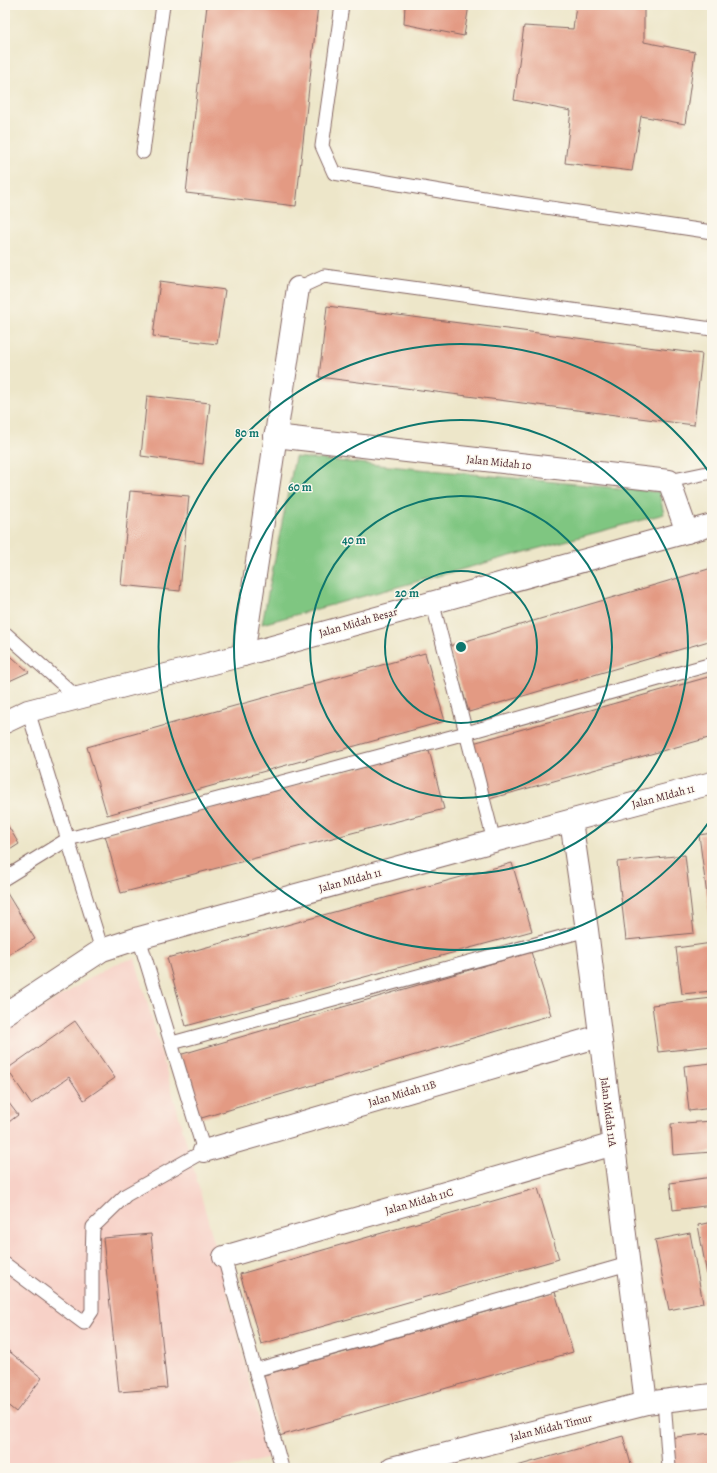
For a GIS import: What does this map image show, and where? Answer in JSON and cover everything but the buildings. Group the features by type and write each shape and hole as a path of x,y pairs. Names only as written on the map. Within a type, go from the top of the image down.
{"street":[{"path":"243,654 298,288"},
{"name":"Jalan Midah 10","path":"275,436 669,481"},
{"path":"669,481 687,532"},
{"name":"Jalan Midah Besar","path":"5,722 28,711 78,699 712,525"},
{"name":"Jalan MIdah 11","path":"5,1014 102,950 139,938 494,841 712,784"},
{"name":"Jalan Midah 11A","path":"571,821 587,930 628,1264 655,1402"},
{"name":"Jalan Midah 11B","path":"204,1151 600,1036"},
{"name":"Jalan Midah 11C","path":"224,1257 614,1144"},
{"name":"Jalan Midah Timur","path":"406,1466 655,1402 712,1395"}],"lane":[{"path":"143,152 163,5"},
{"path":"342,5 322,146 334,173 466,196 712,232"},
{"path":"298,288 324,276 712,329"},
{"path":"669,481 712,472"},
{"path":"432,601 494,841"},
{"path":"5,632 78,699"},
{"path":"5,878 68,839 466,733 712,664"},
{"path":"28,711 102,950"},
{"path":"172,1043 587,930"},
{"path":"5,1264 84,1323 92,1311 93,1227 126,1196 204,1151 139,938"},
{"path":"224,1257 282,1468"},
{"path":"255,1370 628,1264"},
{"path":"655,1402 669,1468"}],"shaded area":[{"path":"135,958 224,1278 269,1458 232,1468 5,1468 5,1030 112,965"}],"green space":[{"path":"295,457 659,492 664,514 262,624"}]}
